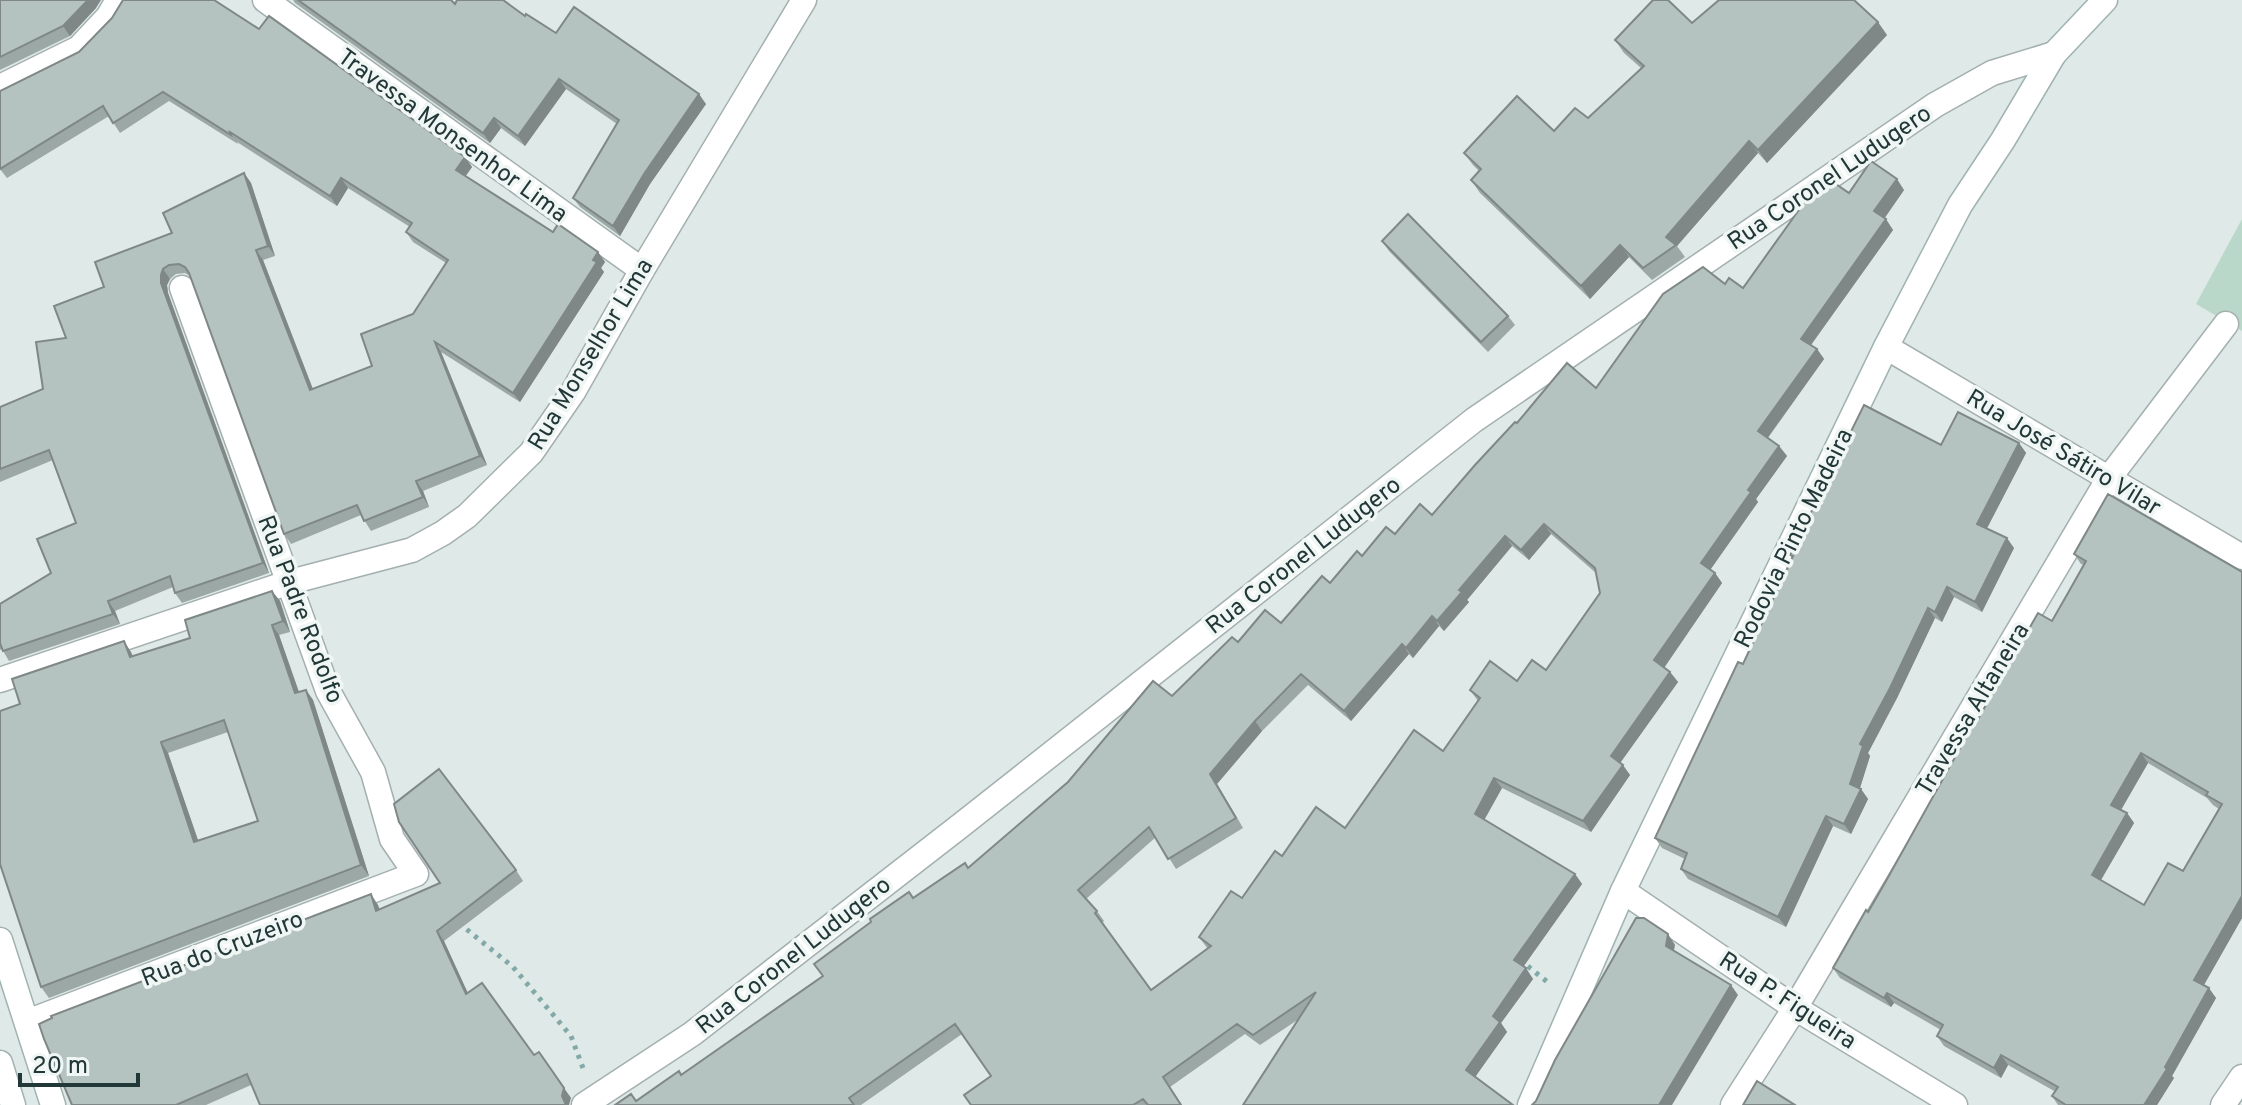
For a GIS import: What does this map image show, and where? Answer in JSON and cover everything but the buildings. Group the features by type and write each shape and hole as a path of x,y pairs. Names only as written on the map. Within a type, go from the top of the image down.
{"street":[{"path":"0,87 79,48 108,17 118,0"},
{"name":"Travessa Monsenhor Lima","path":"265,0 642,270"},
{"name":"Rua Monselhor Lima","path":"0,680 290,582 412,550 467,516 531,453 573,392 642,270 804,0"},
{"name":"Rodovia Pinto Madeira","path":"1530,1105 1623,891 1886,347 1960,205 2054,54 2105,0"},
{"name":"Rua Coronel Ludugero","path":"589,1102 704,1024 1474,420 1935,105 1992,73 2054,54"},
{"name":"Rua Padre Rodolfo","path":"182,288 328,691 373,772 392,839 416,874"},
{"name":"Travessa Altaneira","path":"1733,1105 1795,1008 2109,478 2226,324"},
{"name":"Rua José Sátiro Vilar","path":"1886,347 2242,557"},
{"name":"Rua do Cruzeiro","path":"27,1022 416,874"},
{"name":"Rua P. Figueira","path":"1623,891 1795,1008 1955,1105"},
{"path":"0,940 53,1105"},
{"path":"0,1063 13,1105"},
{"path":"2223,1105 2242,1077"}],"path":[{"path":"457,918 513,967 571,1036 589,1102"},
{"path":"1513,955 1576,1004"}],"green space":[{"path":"2242,219 2242,331 2196,304"}]}
